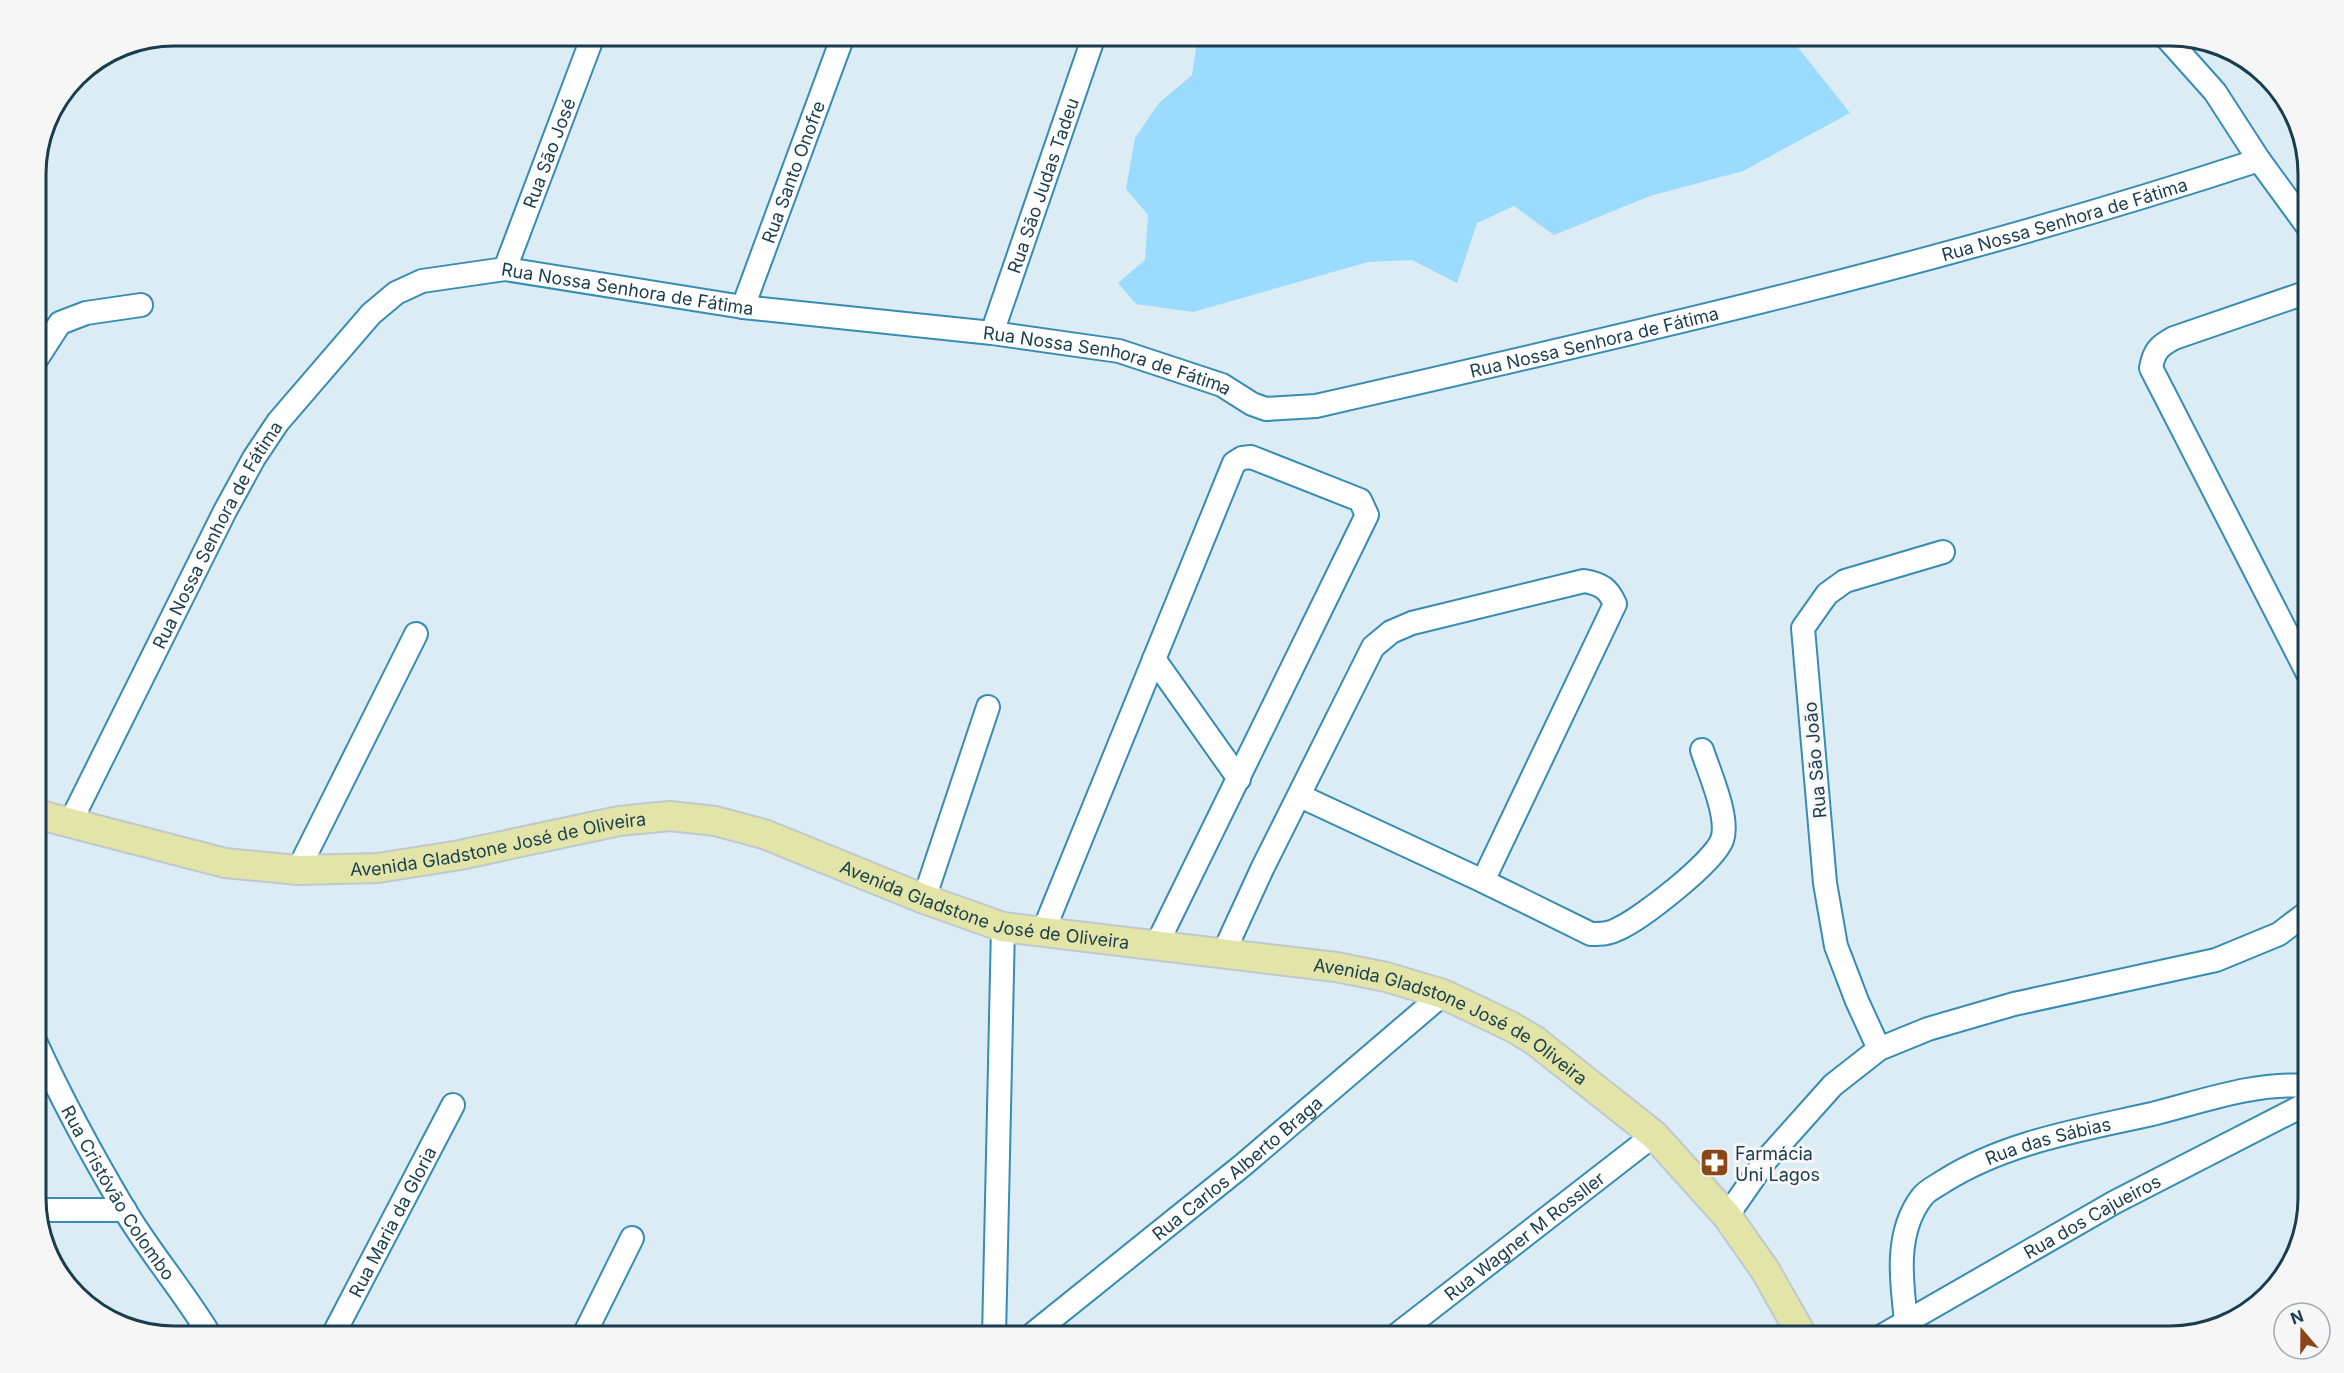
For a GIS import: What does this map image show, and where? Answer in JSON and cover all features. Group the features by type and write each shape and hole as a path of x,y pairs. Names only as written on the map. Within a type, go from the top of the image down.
{"main road":[{"name":"Avenida Gladstone José de Oliveira","path":"47,818 225,863 298,870 378,868 460,855 619,821 670,816 714,821 764,834 924,899 1003,927 1336,968 1386,977 1443,994 1534,1040 1654,1135 1727,1216 1765,1270 1797,1326"}],"street":[{"name":"Rua São José","path":"505,269 589,46"},
{"name":"Rua Santo Onofre","path":"743,307 839,46"},
{"name":"Rua São Judas Tadeu","path":"992,333 1091,46"},
{"path":"2174,47 2215,92 2259,160 2297,212"},
{"name":"Rua Nossa Senhora de Fátima","path":"69,825 225,511 278,422 370,314 396,292 422,281 505,269 743,307 992,333 1119,351 1222,385 1266,409 1316,406 1690,321 1984,245 2129,203 2259,160"},
{"path":"2297,296 2174,338 2160,346 2154,355 2151,368 2297,653"},
{"path":"47,343 60,322 86,313 141,305"},
{"path":"1043,932 1234,463 1242,458 1251,457 1364,504 1368,515 1156,946"},
{"name":"Rua São João","path":"1879,1049 1857,1001 1836,946 1825,883 1803,628 1815,609 1845,581 1943,552"},
{"path":"1223,954 1263,867 1373,647 1391,632 1412,623 1584,581 1600,584 1610,592 1615,604 1483,881"},
{"path":"298,870 416,634"},
{"path":"1154,659 1239,779"},
{"path":"924,899 988,707"},
{"path":"1300,796 1591,934 1607,934 1655,906 1711,856 1722,840 1724,821 1702,750"},
{"path":"1727,1216 1766,1160 1833,1085 1879,1049 1928,1029 2014,1004 2216,960 2279,934 2298,920"},
{"path":"994,1326 1003,927"},
{"name":"Rua Carlos Alberto Braga","path":"1043,1326 1243,1165 1443,994"},
{"name":"Rua Cristóvão Colombo","path":"47,1067 125,1210 205,1326"},
{"name":"Rua das Sábias","path":"1906,1320 1902,1282 1903,1244 1910,1213 1924,1194 1957,1173 2008,1150 2078,1130 2239,1090 2283,1084 2298,1085"},
{"name":"Rua Maria da Gloria","path":"338,1326 453,1105"},
{"name":"Rua dos Cajueiros","path":"1897,1326 2115,1202 2298,1108"},
{"name":"Rua Wagner M Rossller","path":"1408,1326 1654,1135"},
{"path":"47,1210 125,1210"},
{"path":"589,1326 632,1238"}],"shaded area":[{"path":"1196,46 1797,46 1850,113 1743,171 1650,196 1554,235 1514,206 1477,223 1457,283 1412,260 1368,262 1193,312 1136,304 1118,283 1145,260 1148,215 1126,189 1135,138 1159,103 1192,75"}],"place":[{"name":"Farmácia Uni Lagos","path":"1714,1163"}]}
